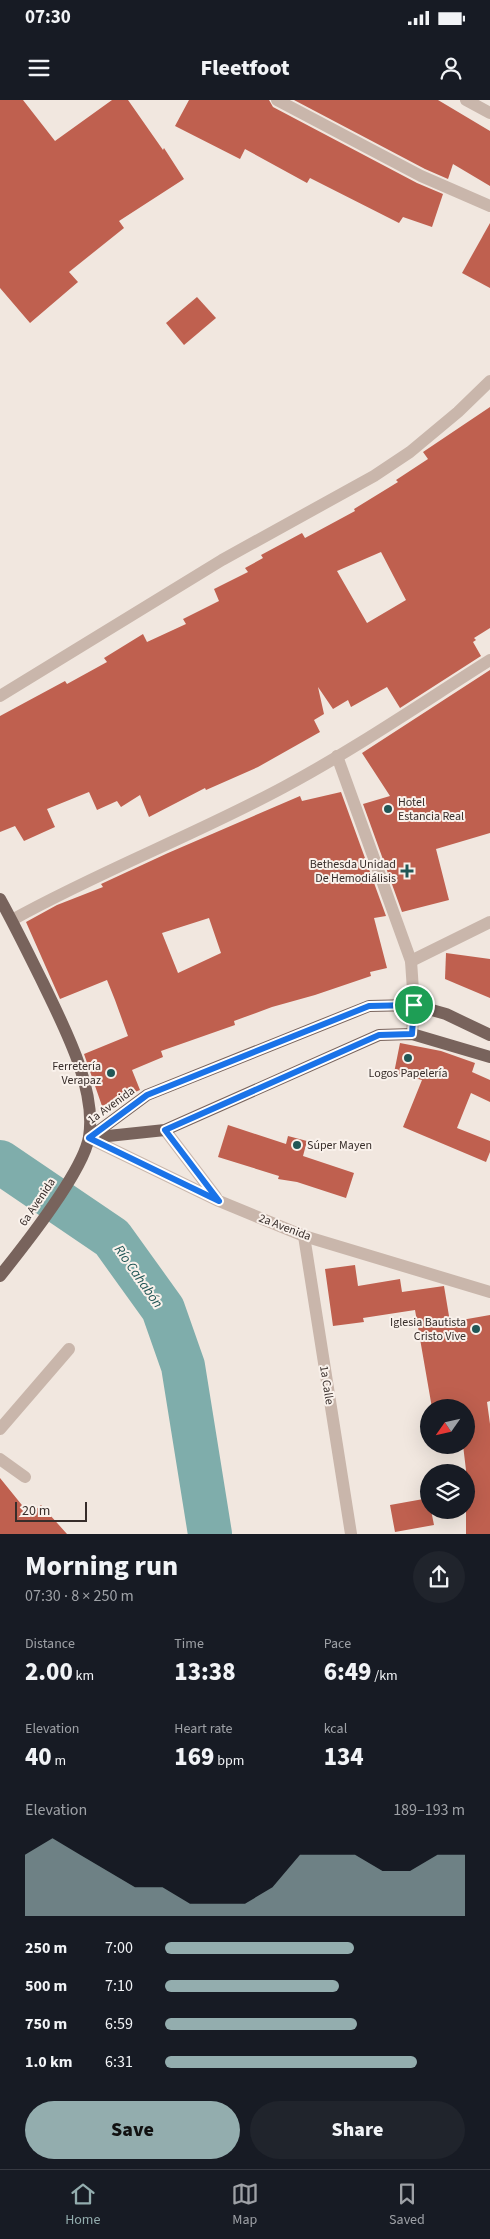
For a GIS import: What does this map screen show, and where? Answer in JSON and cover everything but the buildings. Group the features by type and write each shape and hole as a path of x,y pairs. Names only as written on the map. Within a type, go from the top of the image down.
{"main road":[{"path":"0,899 70,1039 81,1067 90,1118 89,1138"},
{"name":"1a Avenida","path":"89,1138 147,1095 369,1006 414,1005 446,1014 490,1036"},
{"name":"1a Avenida","path":"89,1138 165,1130 379,1035 412,1034 490,1058"},
{"name":"6a Avenida","path":"0,1276 25,1244 78,1167 89,1138"}],"street":[{"path":"278,100 420,176 490,206"},
{"path":"466,100 490,113"},
{"path":"0,696 222,560 381,471 410,452 458,412 490,381"},
{"path":"12,920 109,870 208,826 285,787 490,660"},
{"path":"337,756 411,961 414,1005 412,1034"},
{"path":"411,961 490,922"},
{"path":"165,1130 219,1201"},
{"name":"2a Avenida","path":"89,1138 219,1201 304,1236 490,1292"},
{"name":"1a Calle","path":"304,1236 351,1534"},
{"path":"0,1429 69,1349"},
{"path":"0,1459 25,1477"}],"waterway":[{"name":"Río Cahabón","path":"0,1162 112,1238 163,1309 183,1366 210,1534"}],"place":[{"name":"Hotel Estancia Real","path":"388,809"},
{"name":"Bethesda Unidad De Hemodiálisis","path":"407,871"},
{"name":"Logos Papelería","path":"408,1058"},
{"name":"Ferretería Verapaz","path":"111,1073"},
{"name":"Súper Mayen","path":"297,1145"},
{"name":"Iglesia Bautista Cristo Vive","path":"476,1329"}],"route":[{"path":"414,1005 412,1034 379,1035 165,1130 219,1201 89,1138 147,1095 369,1006 414,1005"}]}
